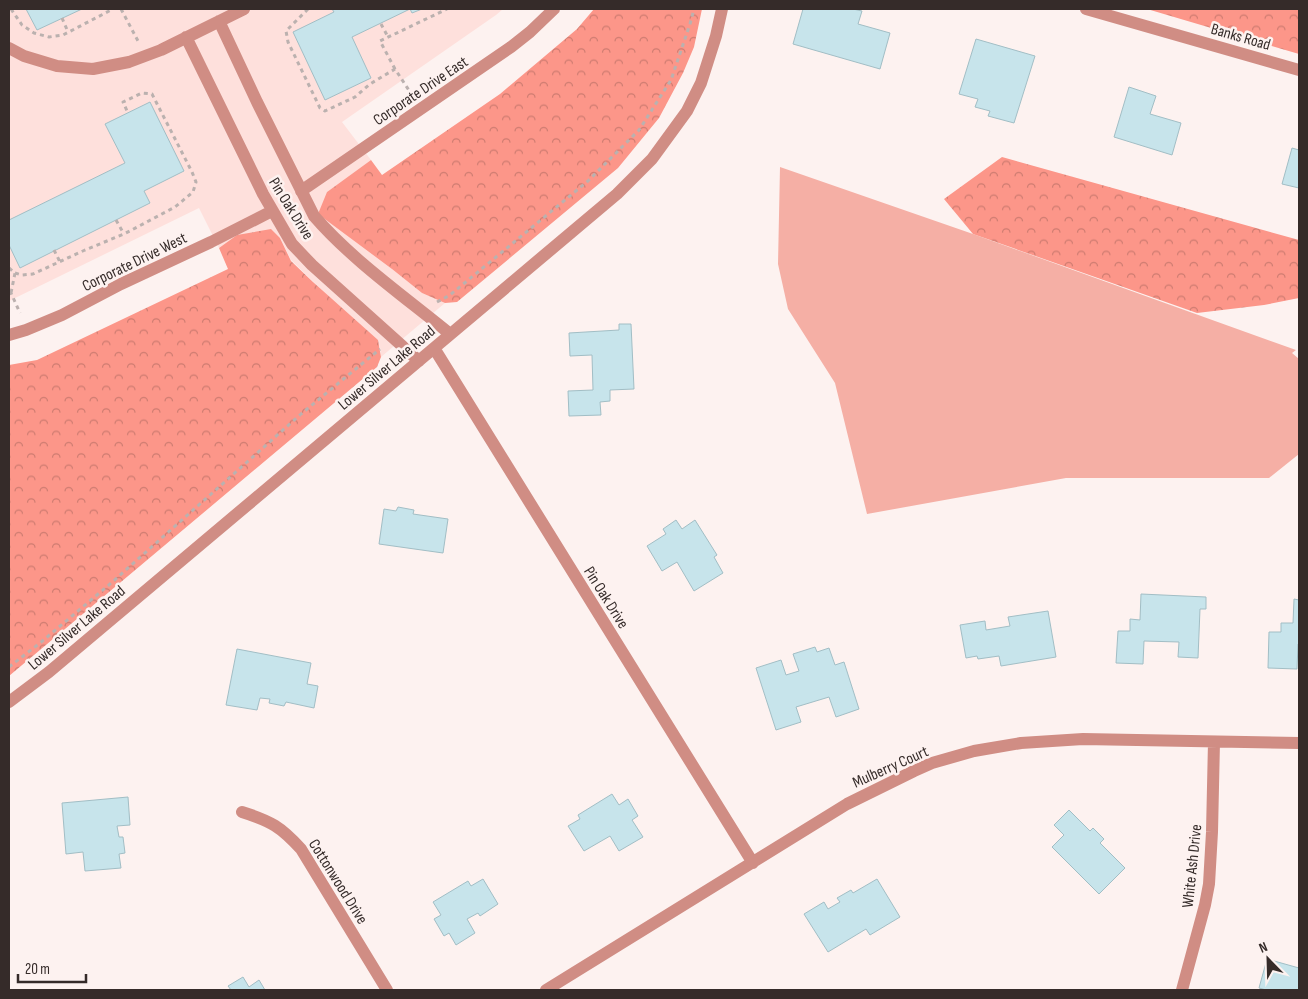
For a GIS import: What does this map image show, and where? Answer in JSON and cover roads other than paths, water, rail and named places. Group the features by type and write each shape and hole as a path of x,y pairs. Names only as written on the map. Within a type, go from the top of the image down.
{"street":[{"path":"9,48 24,56 57,66 94,69 146,56 244,9"},
{"name":"Corporate Drive East","path":"301,191 511,47 554,9"},
{"name":"Lower Silver Lake Road","path":"9,702 49,672 617,194 652,159 687,111 700,83 716,36 722,9"},
{"name":"Banks Road","path":"1086,9 1299,70"},
{"name":"Pin Oak Drive","path":"219,21 256,102 314,216 355,257 450,334"},
{"name":"Pin Oak Drive","path":"186,37 263,194 292,244 419,361"},
{"name":"Corporate Drive West","path":"9,335 62,315 121,284 272,211"},
{"name":"Pin Oak Drive","path":"434,348 753,863"},
{"name":"Mulberry Court","path":"546,990 846,804 932,763 974,751 1021,743 1083,739 1299,743"},
{"name":"White Ash Drive","path":"1182,990 1209,884 1214,742"},
{"name":"Cottonwood Drive","path":"242,812 273,824 287,834 301,850 387,990"}]}
